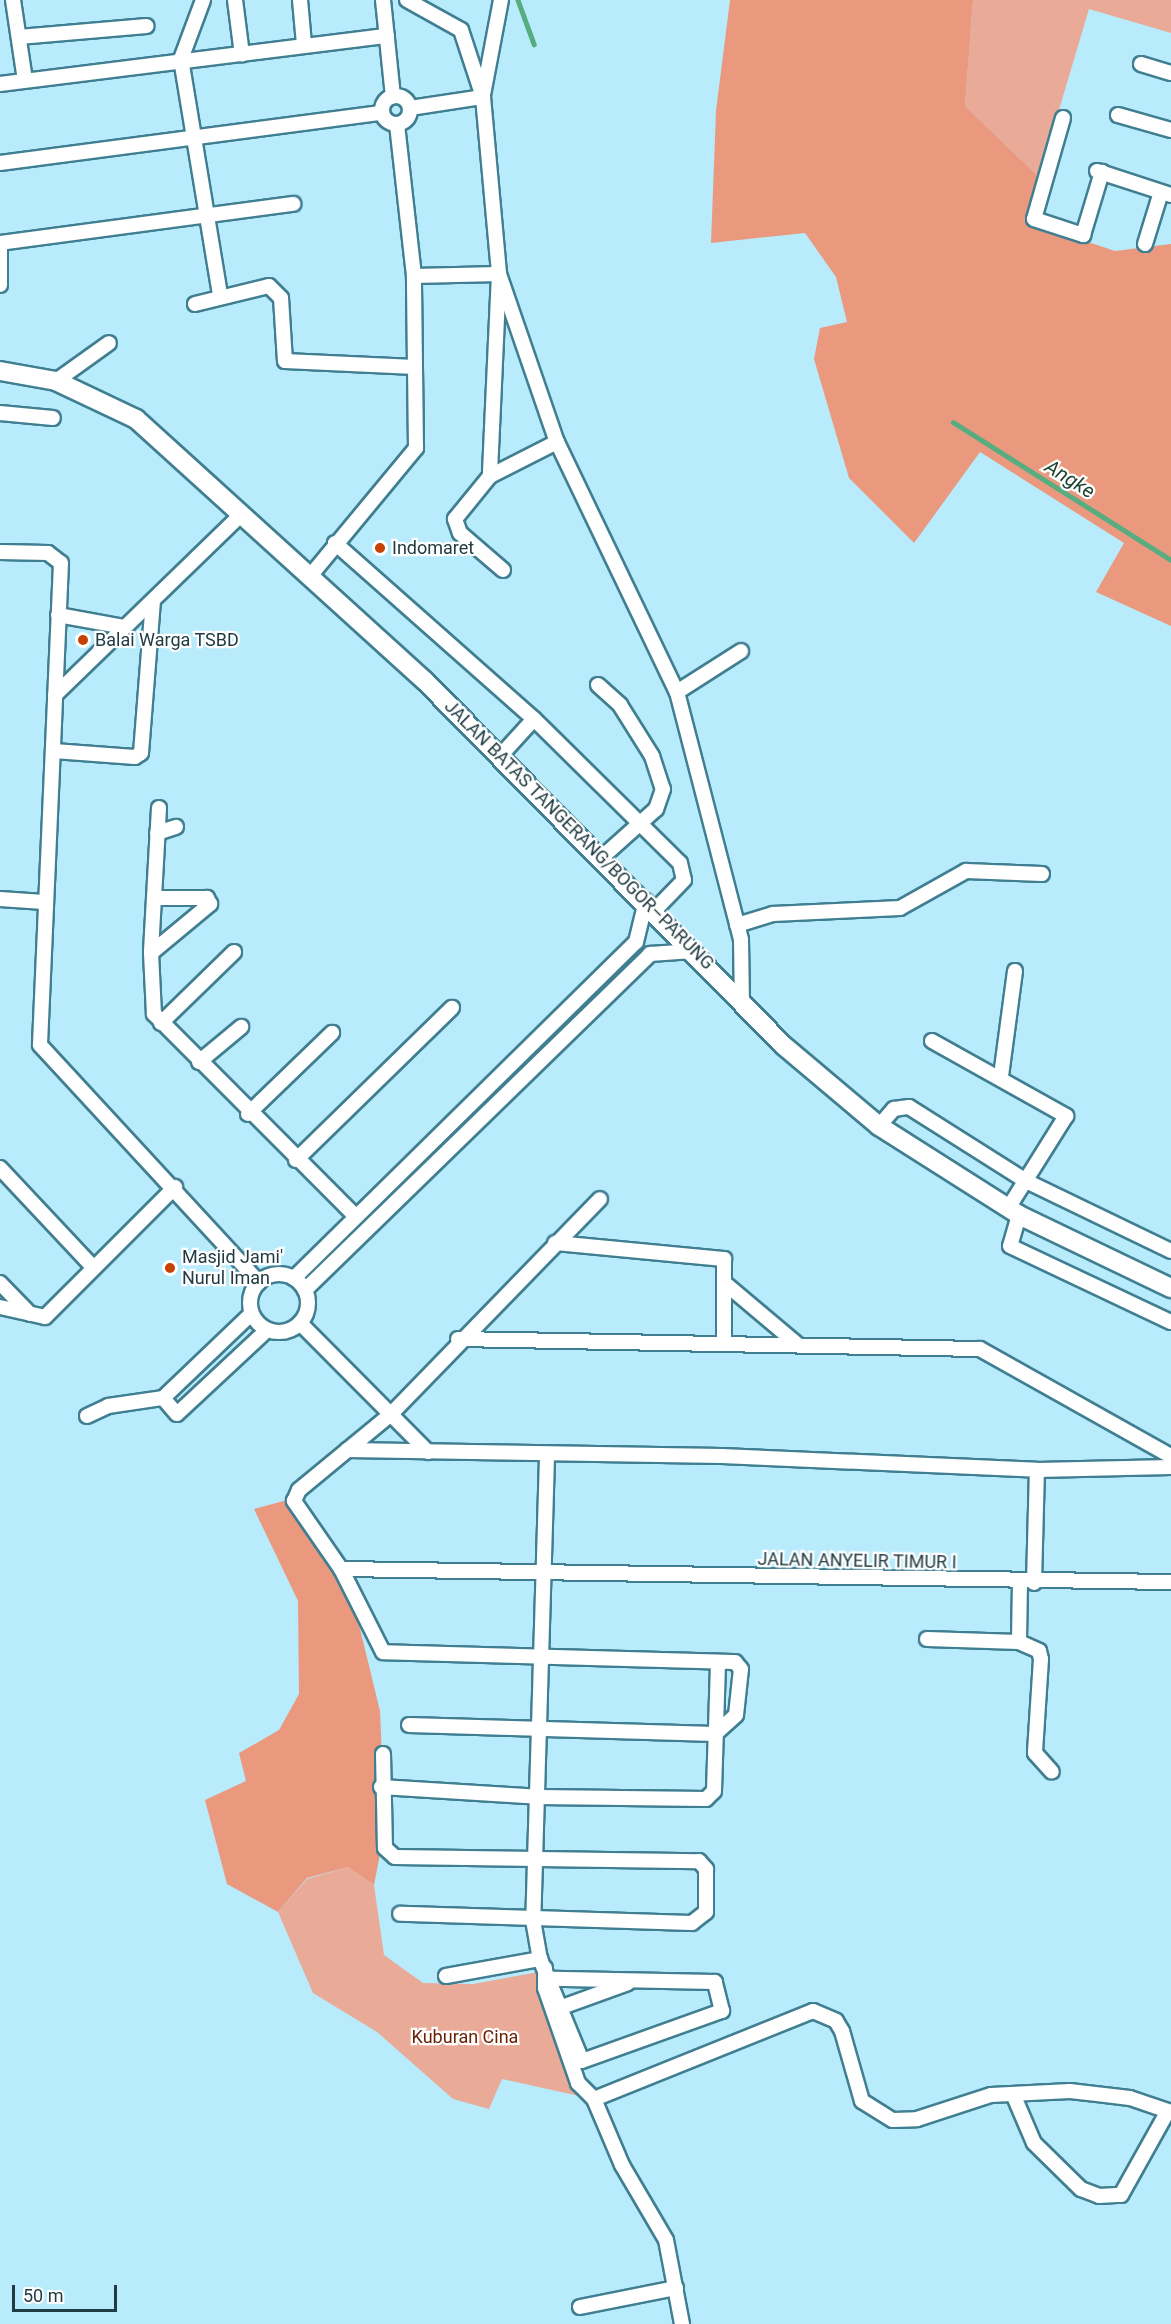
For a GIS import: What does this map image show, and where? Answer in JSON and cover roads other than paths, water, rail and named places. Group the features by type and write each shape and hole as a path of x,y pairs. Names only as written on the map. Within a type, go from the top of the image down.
{"main road":[{"name":"JALAN BATAS TANGERANG/BOGOR–PARUNG","path":"0,371 56,381 136,419 311,575 502,754 600,859 650,906 801,1062 879,1126 1014,1211 1171,1288"}],"street":[{"path":"13,0 25,80"},
{"path":"203,0 181,59 197,135 220,294"},
{"path":"235,0 242,55"},
{"path":"300,0 304,44"},
{"path":"381,113 393,96 383,0"},
{"path":"407,0 461,30 483,97 499,274 490,476"},
{"path":"483,97 501,0"},
{"path":"19,37 147,26"},
{"path":"0,84 181,59 242,55 304,44 387,36"},
{"path":"1141,64 1171,73"},
{"path":"393,96 404,99 410,108"},
{"path":"311,575 335,543 416,448 414,276 397,125 410,108 483,97"},
{"path":"0,163 197,135 381,113 397,125"},
{"path":"1118,115 1171,130"},
{"path":"1063,118 1034,219 1085,234 1100,172 1166,194 1145,244"},
{"path":"0,243 293,204"},
{"path":"0,249 0,285"},
{"path":"414,276 499,274"},
{"path":"499,274 556,442 677,692 737,925 742,1002"},
{"path":"195,304 220,294 263,286 278,291 280,355 290,364 415,367"},
{"path":"56,381 109,343"},
{"path":"0,413 53,418"},
{"path":"503,570 455,523 490,476 556,442"},
{"path":"55,695 242,514"},
{"path":"294,1278 636,942 650,906 684,880 685,870 640,822 534,719 335,543"},
{"path":"0,552 48,553 58,558 54,751 44,902 40,1045 175,1187 259,1282"},
{"path":"54,751 135,757 141,753 153,600"},
{"path":"58,615 125,627"},
{"path":"677,692 741,651"},
{"path":"598,685 620,705 659,772 662,800 600,859"},
{"path":"502,754 534,719"},
{"path":"159,808 150,1003 161,1023 248,1114 356,1217"},
{"path":"157,833 176,827"},
{"path":"737,925 773,914 900,908 966,871 1042,874"},
{"path":"151,953 210,904 207,898 154,898"},
{"path":"0,899 44,902"},
{"path":"636,942 650,954"},
{"path":"305,1290 650,954 693,951"},
{"path":"161,1023 234,952"},
{"path":"1001,1076 1015,971"},
{"path":"296,1160 452,1008"},
{"path":"199,1062 241,1027"},
{"path":"248,1114 332,1033"},
{"path":"932,1041 1001,1076 1066,1116 1026,1181 1014,1211 1010,1246 1171,1322"},
{"path":"879,1126 894,1110 909,1107 1026,1181 1171,1251"},
{"path":"0,1168 92,1266"},
{"path":"0,1307 32,1316 45,1317 92,1266 175,1187"},
{"path":"409,1725 539,1727 715,1734 736,1715 739,1663 542,1659 383,1652 341,1569 294,1496 390,1414 458,1339 600,1199"},
{"path":"555,1243 715,1255 727,1263 724,1340"},
{"path":"276,1274 294,1278 305,1290 308,1307 300,1323 285,1332 267,1330 251,1314 249,1302 259,1282 276,1274"},
{"path":"0,1283 32,1316"},
{"path":"727,1285 798,1344"},
{"path":"87,1416 108,1406 163,1398 251,1314"},
{"path":"300,1323 428,1452"},
{"path":"163,1398 179,1414 267,1330"},
{"path":"458,1339 724,1340 980,1349 1171,1456"},
{"path":"347,1450 547,1457 722,1456 1036,1470 1171,1467"},
{"path":"446,1976 546,1969 638,1980 714,1982 722,2011 582,2061 546,1969 533,1920 547,1457"},
{"path":"1019,1642 1027,1582 1036,1470"},
{"name":"JALAN ANYELIR TIMUR I","path":"341,1569 1027,1582 1171,1582"},
{"path":"927,1639 1019,1642 1039,1651 1035,1753 1052,1772"},
{"path":"381,1787 538,1797 706,1799 714,1791 718,1662"},
{"path":"383,1754 381,1787 389,1855 699,1860 706,1869 706,1912 699,1921 533,1920 400,1914"},
{"path":"546,1969 545,1988 578,2083 594,2100 622,2165 666,2240 682,2324"},
{"path":"562,2007 638,1980"},
{"path":"594,2100 813,2012 836,2020 862,2101 884,2117 906,2121 1013,2094 1070,2091 1130,2098 1170,2111 1121,2195 1100,2196 1081,2189 1034,2143 1013,2094"},
{"path":"580,2307 676,2288"}],"waterway":[{"path":"518,0 534,44"},
{"name":"Angke","path":"953,422 1171,560"}],"place":[{"name":"Indomaret","path":"380,548"},
{"name":"Balai Warga TSBD","path":"83,640"},
{"name":"Masjid Jami' Nurul Iman","path":"170,1268"}],"park label":[{"name":"Kuburan Cina","path":"465,2037"}]}
